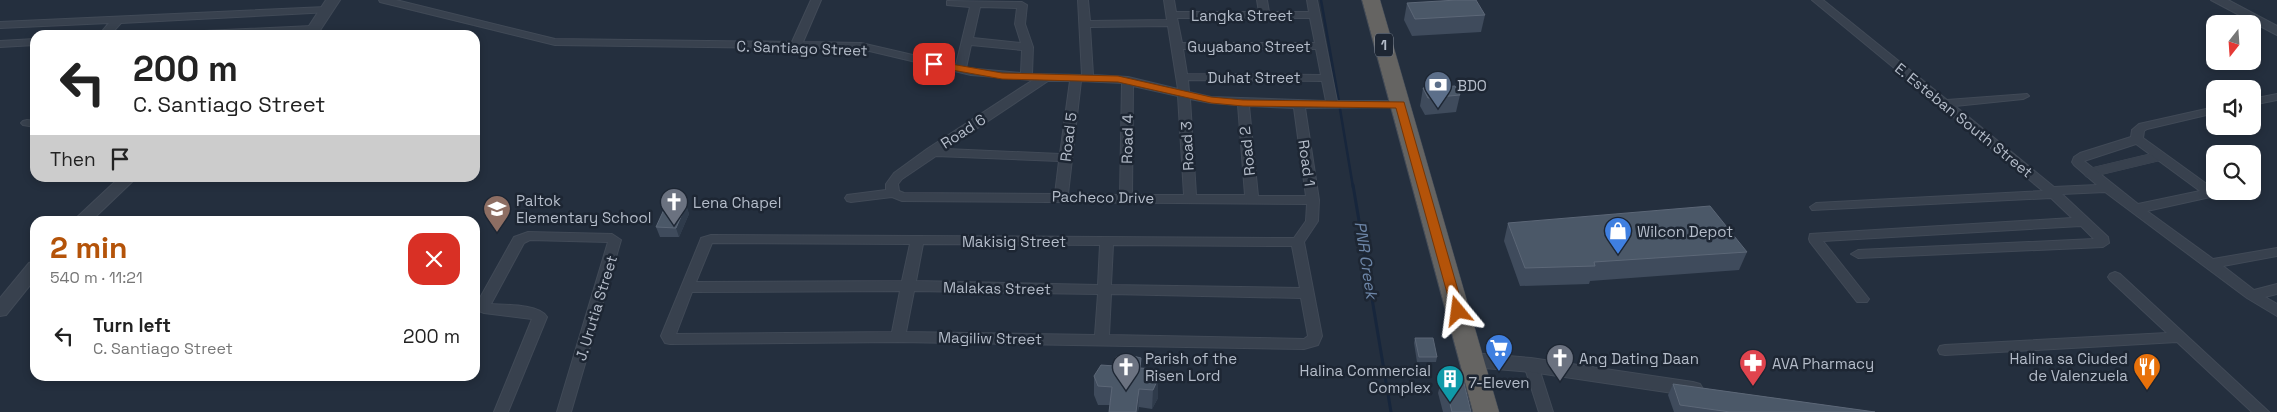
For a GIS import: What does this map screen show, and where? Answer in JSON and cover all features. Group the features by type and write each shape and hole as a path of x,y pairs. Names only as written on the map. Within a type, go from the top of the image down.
{"highway":[{"name":"1","path":"1372,0 1486,412"}],"street":[{"name":"C. Santiago Street","path":"384,0 555,42 862,46 960,70 1026,78 1082,77 1128,80 1211,100 1299,105 1400,104"},
{"path":"796,46 816,0"},
{"name":"Road 5","path":"1061,197 1065,158 1082,77 1086,24 1083,0"},
{"name":"Road 3","path":"1169,0 1171,19 1178,46 1184,94 1190,199"},
{"path":"1262,0 1265,16"},
{"path":"1312,0 1325,78 1332,105"},
{"name":"E. Esteban South Street","path":"1817,0 1946,104 2052,193 2103,240 2103,243 2099,244 1858,254"},
{"path":"2218,0 2277,31"},
{"path":"951,3 1022,5 1020,24 1028,47 1026,78"},
{"path":"960,70 976,3"},
{"path":"0,24 118,20 329,5"},
{"path":"312,30 329,5"},
{"name":"Langka Street","path":"1086,24 1171,19 1314,16"},
{"path":"109,30 118,20"},
{"path":"967,41 1028,47"},
{"path":"0,44 30,42"},
{"name":"Guyabano Street","path":"1178,46 1320,46"},
{"name":"Road 6","path":"893,193 892,184 898,176 931,152 1046,77"},
{"name":"Duhat Street","path":"1182,77 1325,78"},
{"name":"Road 4","path":"1126,198 1128,80"},
{"path":"1946,104 2023,96"},
{"path":"2261,100 2277,97"},
{"name":"Road 2","path":"1243,103 1252,200"},
{"name":"Road 1","path":"1298,242 1312,221 1312,200 1299,105"},
{"path":"2137,139 2138,130 2143,126 2206,112"},
{"path":"2136,208 2211,193 2137,139"},
{"path":"2137,139 2084,156 2078,160 2084,169 2108,188 2252,295 2277,311"},
{"path":"931,152 1065,158"},
{"path":"2084,169 2160,156"},
{"path":"86,216 124,182"},
{"path":"1816,207 2108,188"},
{"name":"Pacheco Drive","path":"852,198 893,193 902,196 1312,200"},
{"path":"1862,299 1815,237 2083,222"},
{"name":"J. Urutia Street","path":"501,412 540,317 534,313 484,308 483,305 519,240 528,236 606,237 614,240 602,291 564,412"},
{"name":"Makisig Street","path":"687,287 706,241 711,239 1298,242"},
{"path":"898,337 917,240"},
{"path":"1102,340 1107,242"},
{"path":"1298,242 1306,293"},
{"path":"2211,264 2277,252"},
{"path":"0,310 30,273"},
{"path":"2115,277 2262,412"},
{"name":"Malakas Street","path":"687,287 907,286 1306,293"},
{"name":"Magiliw Street","path":"687,287 668,336 670,339 898,337 1304,344 1313,341 1315,336 1306,293"},
{"path":"2252,295 2277,289"},
{"path":"1945,350 2179,337"},
{"path":"1472,360 1531,365 1708,392"},
{"path":"1531,365 1546,412"}],"building":[{"path":"1476,0 1485,15 1415,19 1407,3"},
{"path":"1455,86 1460,95 1428,98 1423,88"},
{"path":"666,205 686,205 676,228 656,227"},
{"path":"1710,206 1747,252 1594,262 1595,266 1525,268 1508,223"},
{"path":"1415,338 1433,338 1437,357 1419,357"},
{"path":"1129,355 1141,358 1140,368 1155,369 1158,379 1153,390 1139,389 1136,412 1109,412 1112,387 1098,386 1094,376 1101,365 1115,366 1116,357"},
{"path":"1443,375 1462,375 1471,412 1452,412"},
{"path":"1673,384 1875,412 1730,412 1680,405"}],"waterway":[{"name":"PNR Creek","path":"1321,0 1339,102"},
{"name":"PNR Creek","path":"1340,109 1353,187"},
{"name":"PNR Creek","path":"1353,185 1391,412"}],"place":[{"name":"BDO","path":"1438,109"},
{"name":"Lena Chapel","path":"674,226"},
{"name":"Paltok Elementary School","path":"497,233"},
{"name":"Wilcon Depot","path":"1618,255"},
{"name":"7-Eleven","path":"1499,372"},
{"name":"Ang Dating Daan","path":"1560,382"},
{"name":"AVA Pharmacy","path":"1753,387"},
{"name":"Parish of the Risen Lord","path":"1126,391"},
{"name":"Halina sa Ciuded de Valenzuela","path":"2147,391"},
{"name":"Halina Commercial Complex","path":"1450,403"}],"route":[{"path":"934,64 971,72 1026,78 1088,77 1128,80 1211,100 1243,103 1299,105 1400,104 1458,311"}]}
